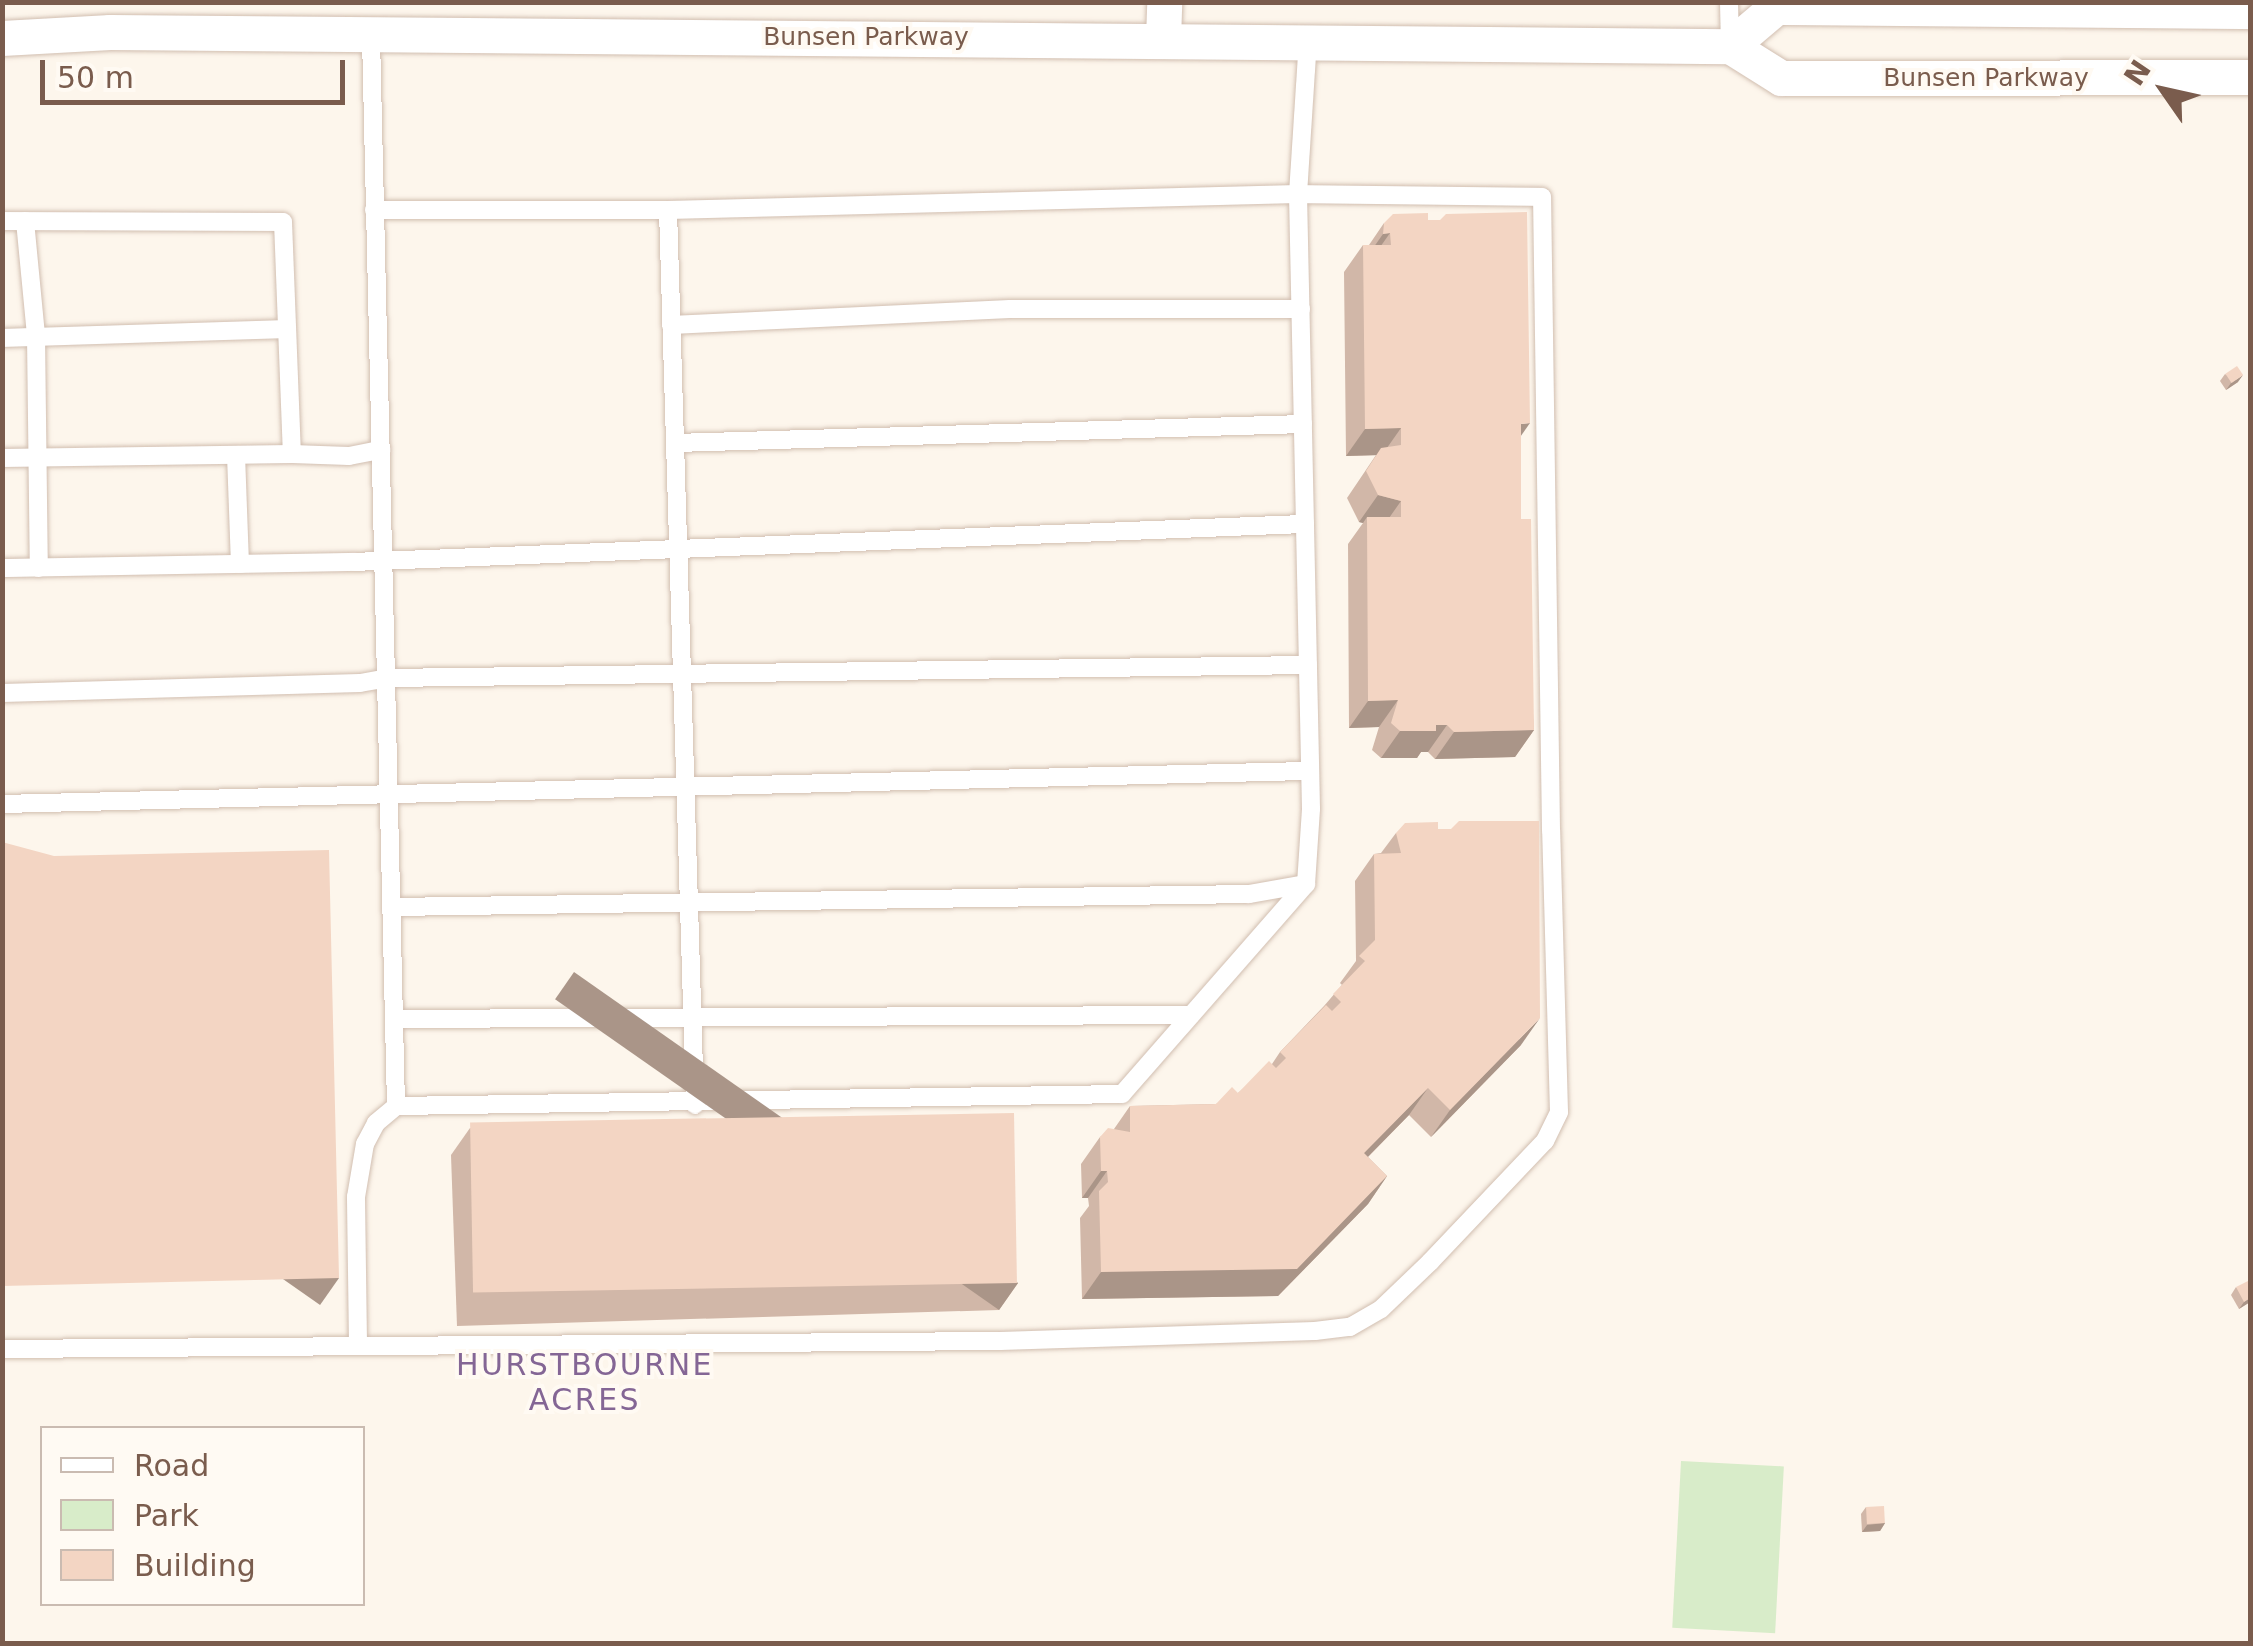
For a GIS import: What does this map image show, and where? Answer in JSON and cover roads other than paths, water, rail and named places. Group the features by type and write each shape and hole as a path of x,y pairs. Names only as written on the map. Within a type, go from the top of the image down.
{"street":[{"path":"1163,40 1164,2"},
{"path":"1730,46 1776,7 2250,12"},
{"name":"Bunsen Parkway","path":"2,38 371,18 1163,40 1730,46 1781,78 2250,77"}],"lane":[{"path":"1729,2 1730,46"},
{"path":"371,18 396,1106"},
{"path":"358,1344 356,1197 365,1144 376,1123 396,1106 1122,1094 1306,884 1310,771 1298,194 1308,40"},
{"path":"2,1349 1000,1340 1350,1327 1381,1309 1545,1141 1560,1112 1550,830 1542,197 1298,194 668,210 374,210"},
{"path":"668,210 695,1104"},
{"path":"2,221 282,222 292,454"},
{"path":"25,221 36,336 39,568"},
{"path":"671,325 1010,309 1300,309"},
{"path":"2,338 286,329"},
{"path":"675,442 1303,424"},
{"path":"2,458 349,456 381,450"},
{"path":"236,455 240,564"},
{"path":"2,568 385,561 1305,524"},
{"path":"2,693 388,678 1308,665"},
{"path":"2,804 1310,771"},
{"path":"393,907 1249,894 1306,884"},
{"path":"394,1019 693,1014 1191,1015"}],"district":[{"name":"HURSTBOURNE ACRES","path":"585,1382"}]}
